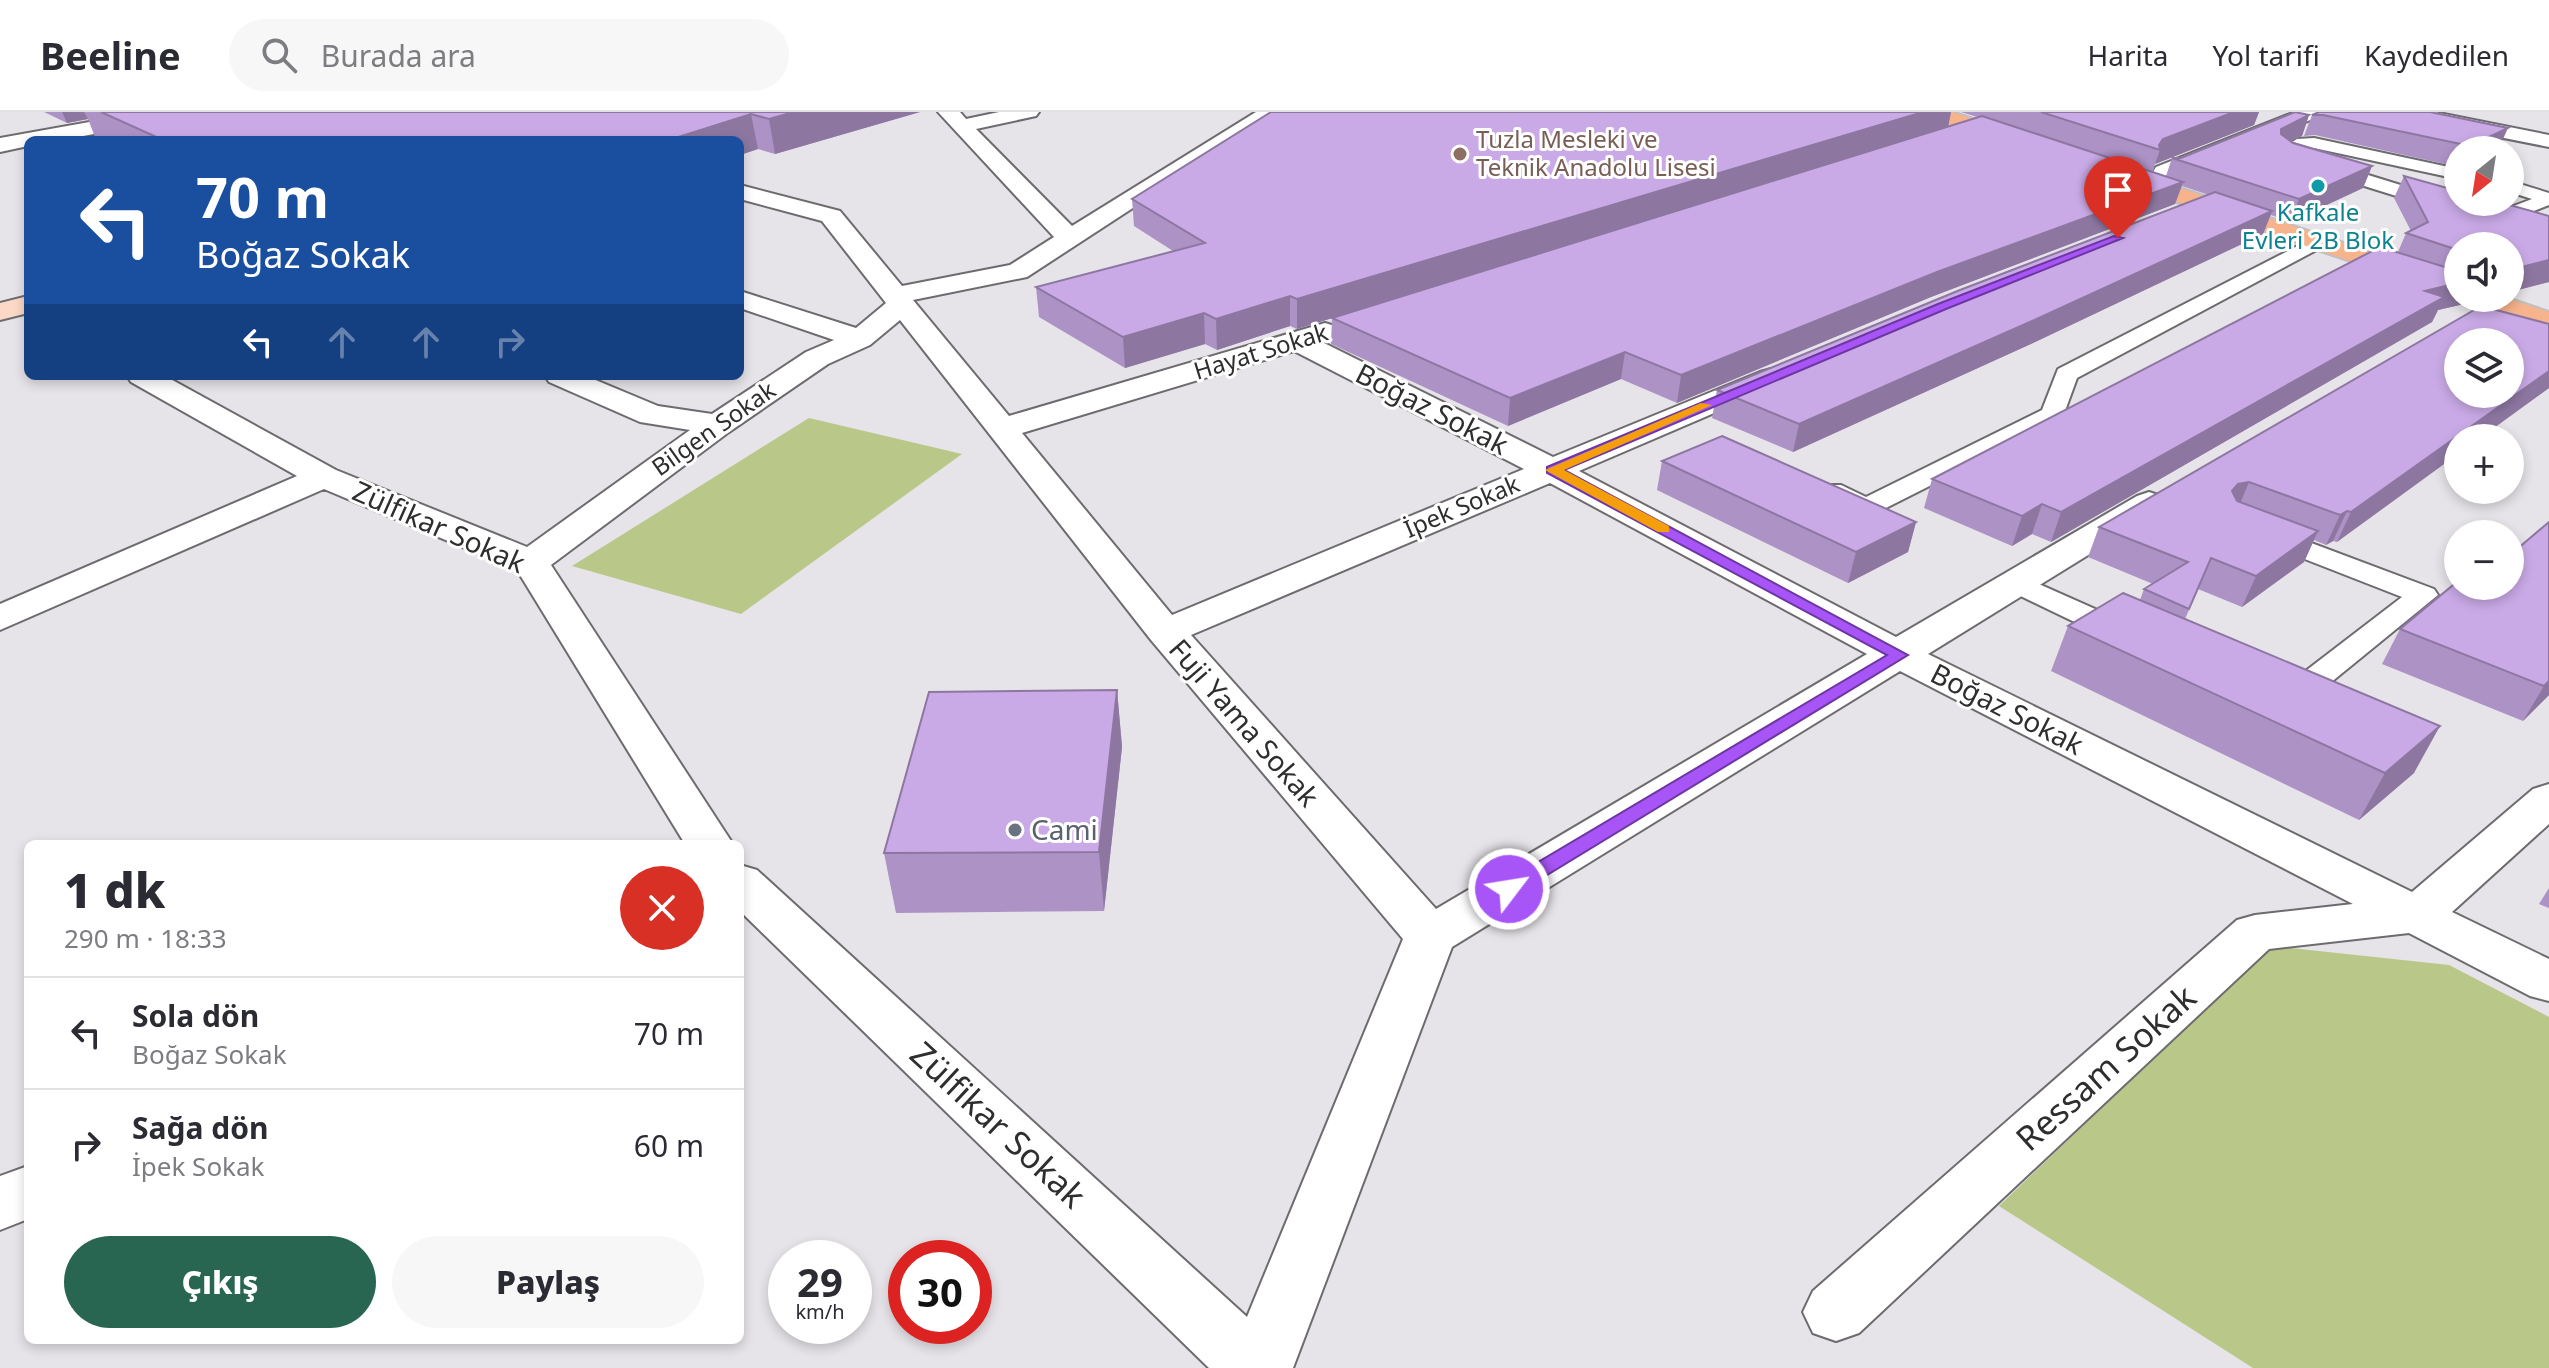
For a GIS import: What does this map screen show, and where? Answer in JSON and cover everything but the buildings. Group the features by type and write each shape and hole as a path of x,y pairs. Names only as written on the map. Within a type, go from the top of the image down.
{"main road":[{"path":"1932,112 1977,120 2040,140"},
{"path":"2444,263 2164,172 2104,161 2206,204 2444,287"},
{"path":"2524,299 2549,298"},
{"path":"2519,312 2549,321"}],"street":[{"path":"58,136 179,112"},
{"path":"955,119 1029,112"},
{"path":"898,300 1018,271 1270,112"},
{"path":"2164,172 2313,112"},
{"path":"2403,112 2549,141"},
{"path":"955,119 1070,239"},
{"path":"1933,141 1977,120"},
{"path":"0,121 36,136"},
{"path":"0,145 24,142"},
{"name":"Fuji Yama Sokak","path":"744,193 831,216 1165,632 1430,936"},
{"path":"2162,221 2206,204"},
{"path":"744,300 860,339"},
{"name":"Bilgen Sokak","path":"531,562 718,425 817,358 860,339 898,300"},
{"name":"Hayat Sokak","path":"1001,429 1356,322"},
{"name":"Boğaz Sokak","path":"1297,341 1552,470 1899,655 2549,982"},
{"name":"İpek Sokak","path":"1165,632 1797,367"},
{"name":"Zülfikar Sokak","path":"149,380 324,477 531,562 706,840"},
{"path":"569,380 651,415 718,425"},
{"path":"0,618 324,477"},
{"path":"1257,1368 1430,936 2178,486"},
{"path":"2417,915 2549,799"},
{"name":"Zülfikar Sokak","path":"744,886 1257,1368"},
{"name":"Ressam Sokak","path":"1836,1312 2255,933 2417,915"},
{"path":"0,1204 24,1193"}],"lane":[{"path":"2444,171 2314,143 2303,143 2284,153 2444,204"},
{"path":"2524,189 2543,197 2542,202 2524,206"},
{"path":"2483,216 2521,228"},
{"path":"1813,482 1866,507 2053,414 2066,374 2317,242"},
{"path":"2236,522 2423,595 2284,704 2255,691"},
{"path":"2014,582 2153,646"}],"green space":[{"path":"809,418 962,454 741,614 572,566"},
{"path":"2271,946 2449,965 2549,1017 2549,1368 2253,1368 1999,1206"}],"slow traffic":[{"path":"1664,529 1552,470 1705,405"}],"place":[{"name":"Tuzla Mesleki ve Teknik Anadolu Lisesi","path":"1460,154"},
{"name":"Kafkale Evleri 2B Blok","path":"2318,186"},
{"name":"Cami","path":"1015,830"}],"route":[{"path":"1509,889 1899,655 1552,470 1942,306 2118,238"}]}
